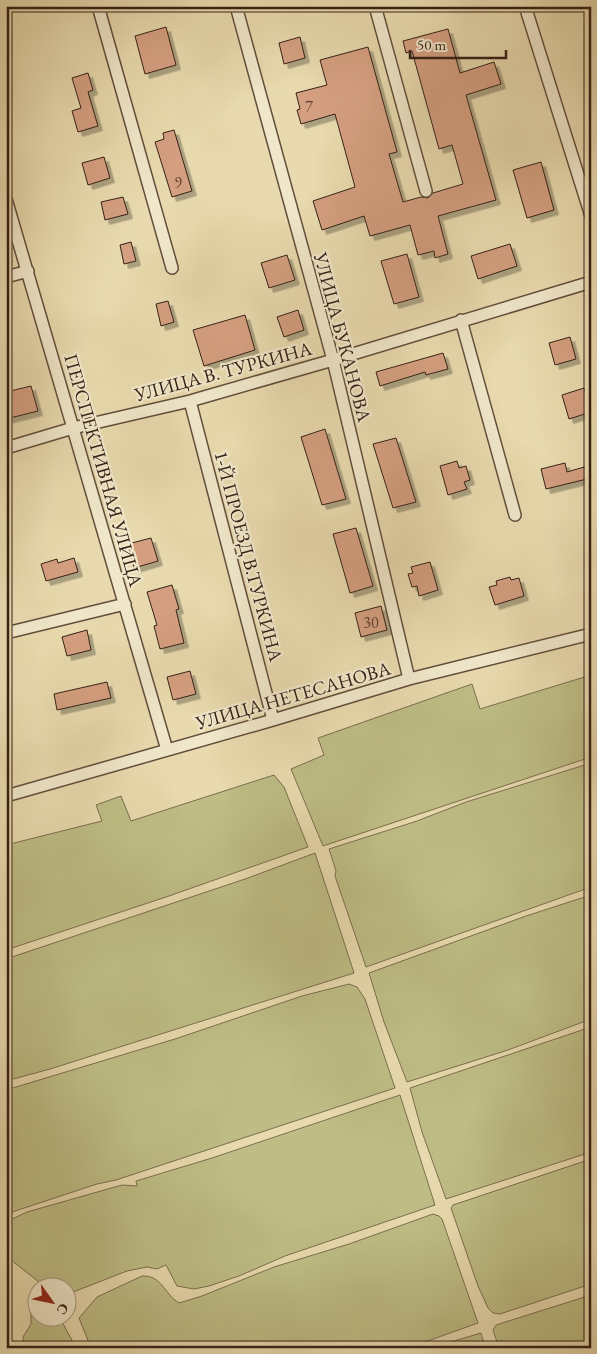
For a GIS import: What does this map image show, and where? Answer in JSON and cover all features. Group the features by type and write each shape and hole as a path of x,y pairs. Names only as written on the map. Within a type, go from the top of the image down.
{"street":[{"path":"98,6 172,268"},
{"name":"УЛИЦА БУКАНОВА","path":"236,6 333,360 409,679"},
{"path":"375,6 426,191"},
{"path":"525,6 591,216"},
{"name":"ПЕРСПЕКТИВНАЯ УЛИЦА","path":"6,199 167,750"},
{"path":"6,277 28,271"},
{"name":"УЛИЦА В. ТУРКИНА","path":"6,448 73,428 190,400 333,360 591,282"},
{"path":"461,320 515,515"},
{"name":"1-Й ПРОЕЗД В.ТУРКИНА","path":"190,400 273,720"},
{"path":"6,633 125,604"},
{"name":"УЛИЦА НЕТЕСАНОВА","path":"6,796 409,679 591,634"}],"shaded area":[{"path":"591,675 591,757 323,846 291,769 324,755 318,738 472,684 480,709"},
{"path":"591,763 591,887 366,967 335,876 336,871 329,849 417,821 466,802"},
{"path":"274,775 284,787 308,847 169,896 6,950 6,845 102,821 96,805 121,796 131,821"},
{"path":"315,853 354,973 50,1069 6,1081 6,959 248,878"},
{"path":"591,895 591,1019 508,1050 407,1082 384,1022 369,973 526,916"},
{"path":"349,984 357,987 365,999 395,1088 116,1180 97,1184 6,1214 6,1090 175,1039 302,996"},
{"path":"591,1027 591,1152 446,1199 422,1132 410,1088"},
{"path":"400,1095 435,1205 285,1256 239,1276 194,1289 177,1286 166,1265 157,1269 147,1267 127,1271 78,1290 78,1276 31,1276 6,1256 6,1222 27,1212 122,1185 137,1186 136,1181 212,1158"},
{"path":"591,1159 591,1284 500,1314 493,1313 488,1308 478,1286 451,1208 453,1205"},
{"path":"433,1214 442,1219 478,1323 408,1348 91,1348 79,1318 97,1297 142,1276 159,1282 179,1303 202,1296 274,1267 349,1244"},
{"path":"591,1295 591,1348 499,1348 493,1330 496,1325"},
{"path":"30,1326 64,1326 76,1348 24,1348 23,1337"},
{"path":"481,1333 485,1348 430,1348"}],"building":[{"path":"166,27 176,65 145,74 135,36"},
{"path":"448,29 460,73 494,62 501,84 466,95 496,200 438,216 448,254 435,258 434,251 418,255 410,225 370,236 364,216 322,230 313,201 355,187 335,114 301,124 297,110 300,109 296,93 327,85 320,60 368,47 397,152 389,154 403,202 421,197 428,198 433,193 463,184 452,145 439,149 412,51 406,53 403,41"},
{"path":"300,37 305,58 284,64 279,43"},
{"path":"88,73 93,90 88,92 98,126 78,132 72,111 81,108 72,78"},
{"path":"174,130 192,191 172,197 155,142 164,139 163,133"},
{"path":"104,157 110,178 88,185 82,163"},
{"path":"541,162 554,210 527,218 513,170"},
{"path":"123,197 128,214 105,220 101,202"},
{"path":"131,242 136,261 124,264 120,245"},
{"path":"510,244 517,266 478,279 471,256"},
{"path":"407,254 419,297 394,304 381,261"},
{"path":"287,255 295,280 269,288 261,263"},
{"path":"168,301 174,322 161,326 156,304"},
{"path":"298,310 304,330 284,337 277,317"},
{"path":"245,315 255,350 204,366 193,330"},
{"path":"570,337 576,359 555,365 549,343"},
{"path":"443,353 448,369 426,375 425,372 380,386 376,372"},
{"path":"31,386 38,411 6,419 6,392"},
{"path":"584,388 591,412 569,419 562,395"},
{"path":"325,429 346,499 322,505 301,437"},
{"path":"396,438 416,502 393,508 373,444"},
{"path":"457,461 459,468 466,466 470,480 464,482 467,489 448,495 440,466"},
{"path":"565,463 567,472 591,465 591,478 546,489 541,469"},
{"path":"356,528 373,586 350,593 333,534"},
{"path":"151,538 158,561 134,568 128,544"},
{"path":"74,558 78,572 46,581 41,564 57,559 58,563"},
{"path":"430,562 438,590 419,596 417,586 412,587 408,574 413,573 411,567"},
{"path":"510,577 511,580 519,578 524,596 495,605 489,587 497,585 496,581"},
{"path":"172,585 179,609 176,610 184,643 160,649 154,626 157,625 147,592"},
{"path":"381,606 387,630 361,637 355,613"},
{"path":"87,630 91,650 67,656 62,637"},
{"path":"190,671 196,694 173,700 167,677"},
{"path":"107,682 111,698 57,710 54,694"}]}
